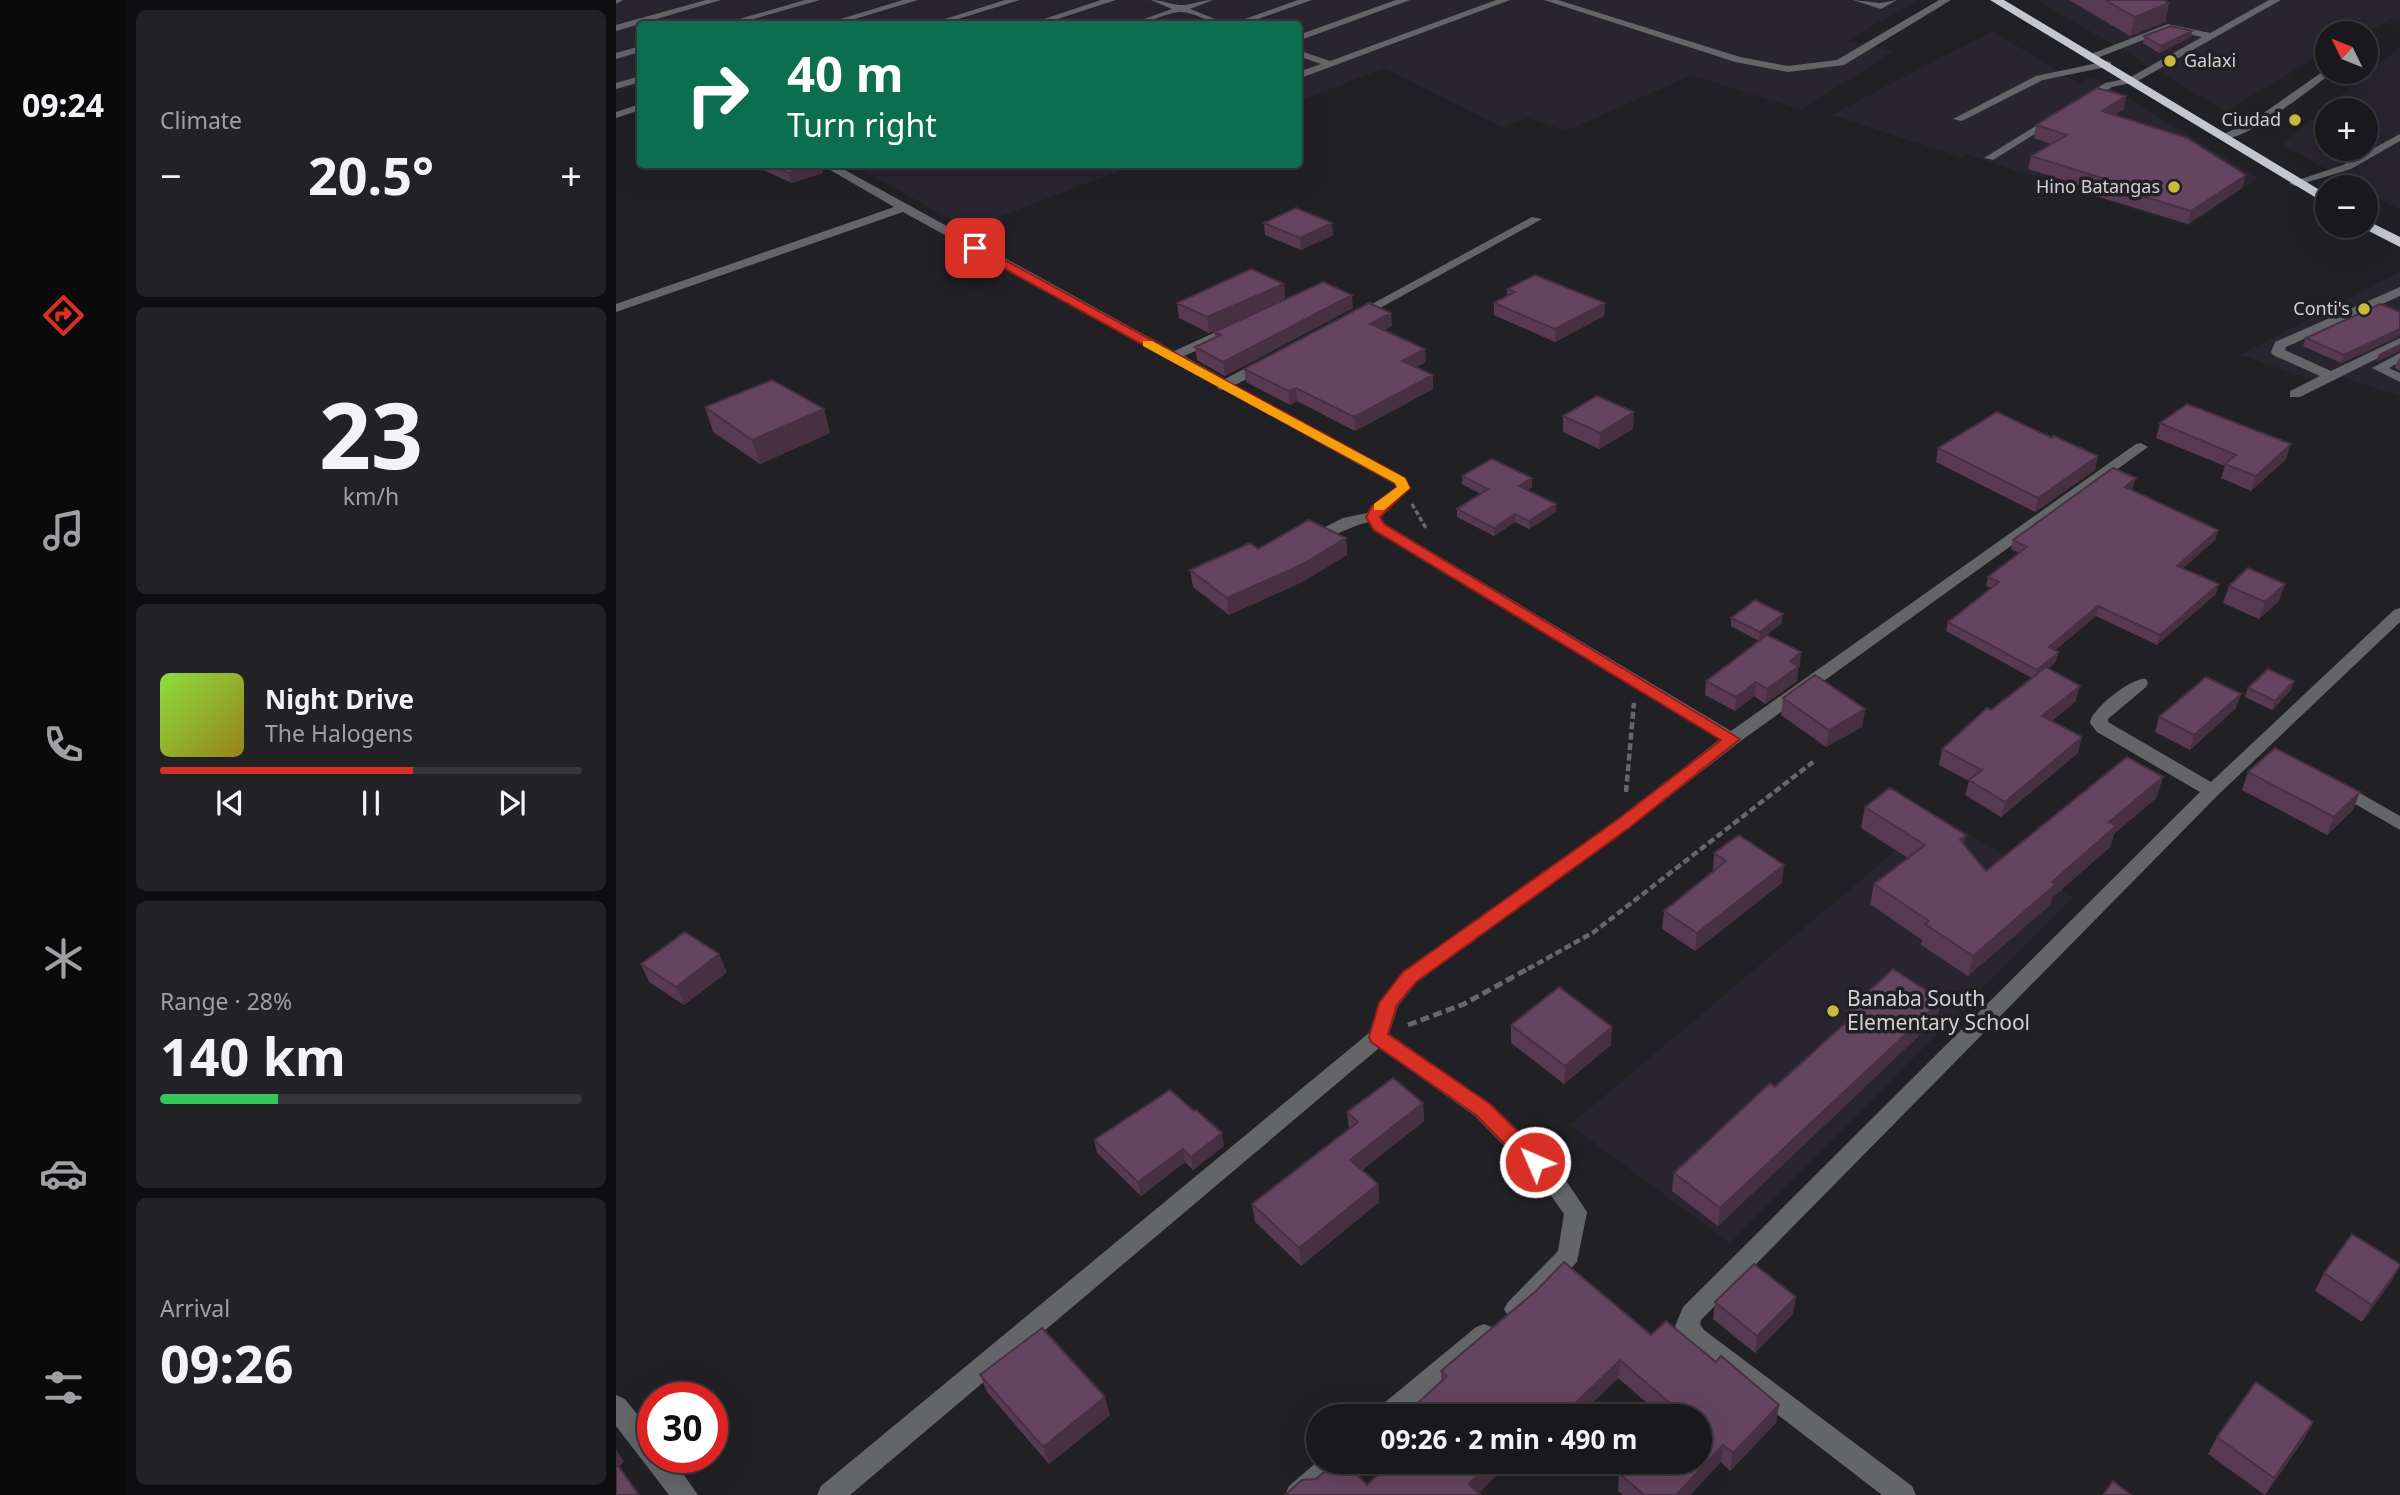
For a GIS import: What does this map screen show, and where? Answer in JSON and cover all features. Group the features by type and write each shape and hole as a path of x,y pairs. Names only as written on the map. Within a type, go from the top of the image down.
{"highway":[{"path":"2002,1 2315,194"},
{"path":"2378,231 2400,243"}],"street":[{"path":"638,21 716,0"},
{"path":"738,21 814,0"},
{"path":"840,21 914,0"},
{"path":"944,21 1015,0"},
{"path":"1044,21 1111,0"},
{"path":"1156,0 1215,21"},
{"path":"1143,21 1208,0"},
{"path":"1245,21 1307,0"},
{"path":"1302,37 1405,0"},
{"path":"1302,74 1505,0"},
{"path":"1549,0 1738,60 1788,69 1840,63 1945,0"},
{"path":"1858,0 1881,6 1892,0"},
{"path":"2076,105 2109,85 2132,80 2276,0"},
{"path":"616,27 637,21"},
{"path":"2094,56 2168,27 2210,36"},
{"path":"616,56 637,50"},
{"path":"1302,54 1330,64"},
{"path":"1958,119 2040,78 2107,64"},
{"path":"616,86 637,80"},
{"path":"2223,136 2259,121 2315,80"},
{"path":"616,115 637,108"},
{"path":"1989,158 2066,112"},
{"path":"2295,183 2347,167 2400,137"},
{"path":"832,168 1223,386 1400,481 1404,488 1376,509 1373,517"},
{"path":"616,308 902,208"},
{"path":"1342,323 1536,219"},
{"path":"2331,376 2278,352 2280,345 2400,291"},
{"path":"2382,297 2400,306"},
{"path":"1171,357 1244,325"},
{"path":"2295,394 2400,342"},
{"path":"1223,386 1282,354"},
{"path":"2400,357 2379,368 2400,378"},
{"path":"830,1495 1378,1037 1388,1003 1410,977 1623,824 1732,739 2141,447"},
{"path":"1320,535 1348,521 1373,517"},
{"path":"1373,517 1379,527 1732,739"},
{"path":"1903,1495 1696,1338 1687,1326 1691,1314 2212,791 2268,751 2321,686 2400,613"},
{"path":"2140,683 2099,717 2103,729 2212,791"},
{"path":"2321,778 2400,824"},
{"path":"1378,1037 1483,1110 1553,1180 1576,1212 1569,1255 1535,1291 1401,1404"},
{"path":"616,1407 637,1434"},
{"path":"668,1473 685,1495"},
{"path":"1298,1495 1321,1474"}],"path":[{"path":"1623,824 1635,683"},
{"path":"1378,1037 1464,1004 1594,932 1813,762"}],"shaded area":[{"path":"616,0 1918,0 1848,40 1894,51 1801,110 1692,75 1566,131 1528,118 1502,127 1385,68 1302,100 1302,21 637,21 637,85 616,91"},
{"path":"2037,0 2400,0 2400,21 2392,19 2378,26 2378,21 2315,21 2315,58 2226,111"},
{"path":"1993,31 2080,85 2093,77 2258,178 2188,227 1965,154 1961,157 1831,115"},
{"path":"2400,47 2400,210 2378,198 2378,175 2338,175 2282,144 2315,117 2315,161 2378,161 2378,98 2338,98 2355,84 2378,84 2378,65"},
{"path":"858,168 1126,168 968,229"},
{"name":"Conti's","path":"2400,272 2400,396 2343,377 2326,385 2240,355"},
{"name":"Banaba South Elementary School","path":"1938,815 2073,897 1730,1243 1570,1125"}],"building":[{"path":"2105,0 2163,0 2169,3 2135,17"},
{"path":"2171,26 2192,31 2161,46 2144,36"},
{"path":"2097,88 2126,96 2102,111 2187,138 2246,175 2191,211 2096,182 2102,178 2031,156 2067,135 2036,125"},
{"path":"778,168 803,168 789,173"},
{"path":"1296,208 1332,223 1300,238 1264,223"},
{"path":"1251,269 1284,284 1207,317 1177,303"},
{"path":"1535,275 1605,303 1555,329 1494,303 1515,292 1507,289"},
{"path":"1323,282 1352,295 1223,362 1195,347 1221,335 1214,332"},
{"path":"1369,303 1391,313 1370,324 1425,349 1402,361 1433,375 1354,417 1296,388 1289,391 1244,369"},
{"path":"2380,304 2400,312 2400,329 2344,355 2306,338"},
{"path":"772,380 824,409 752,440 705,407"},
{"path":"1597,396 1634,412 1600,433 1563,416"},
{"path":"2187,404 2291,444 2256,476 2225,464 2236,455 2160,423"},
{"path":"1997,412 2098,456 2038,498 1938,448"},
{"path":"1492,459 1532,478 1519,486 1556,504 1529,521 1515,514 1494,528 1457,509 1488,489 1462,476"},
{"path":"2113,468 2136,478 2125,487 2218,530 2177,566 2219,584 2160,635 2098,606 2049,647 2059,652 2037,670 1948,622 1999,582 1988,577 2027,547 2013,540"},
{"path":"1309,520 1346,538 1301,565 1227,598 1190,570 1250,543 1258,549"},
{"path":"2248,568 2285,584 2265,602 2229,586"},
{"path":"1755,600 1783,614 1760,632 1731,618"},
{"path":"1767,635 1801,652 1790,661 1798,667 1767,689 1756,682 1736,697 1706,681"},
{"path":"2046,667 2080,686 2042,716 2082,737 2005,802 1969,780 1982,770 1942,749 1987,708 1991,710"},
{"path":"2268,669 2294,681 2275,701 2248,688"},
{"path":"1815,675 1865,709 1829,730 1783,698"},
{"path":"2206,677 2241,694 2194,735 2159,717"},
{"path":"2275,748 2360,792 2334,817 2248,772"},
{"path":"2127,757 2163,777 2109,822 2116,826 2052,882 2056,884 1973,956 1925,924 1929,921 1874,884 1925,845 1865,807 1890,788 1966,835 1960,840 1986,871"},
{"path":"1739,835 1784,865 1697,933 1664,911 1726,861 1714,853"},
{"path":"685,932 719,954 676,987 641,964"},
{"path":"1893,969 1941,1000 1720,1208 1674,1173 1770,1083 1775,1087 1854,1015 1847,1011"},
{"path":"1559,987 1612,1027 1565,1066 1511,1025"},
{"path":"1393,1078 1423,1103 1350,1160 1378,1184 1299,1248 1252,1204 1358,1122 1347,1112"},
{"path":"1170,1090 1222,1133 1191,1157 1183,1149 1138,1182 1094,1140"},
{"path":"2352,1234 2400,1264 2372,1305 2324,1273"},
{"path":"1564,1262 1651,1335 1666,1321 1716,1362 1721,1356 1779,1405 1733,1453 1723,1445 1712,1457 1712,1404 1671,1404 1620,1360 1574,1404 1417,1404 1447,1376 1441,1371 1536,1291"},
{"path":"1754,1264 1796,1297 1757,1336 1715,1302"},
{"path":"1042,1328 1105,1397 1043,1447 980,1375"},
{"path":"2256,1382 2313,1422 2274,1478 2217,1437"},
{"path":"616,1463 639,1495 616,1495"},
{"path":"1322,1474 1356,1474 1367,1485 1378,1474 1479,1474 1469,1484 1481,1495 1285,1495 1302,1480 1316,1479"},
{"path":"1620,1474 1696,1474 1676,1495 1644,1495"},
{"path":"2113,1481 2131,1495 2103,1495"}],"slow traffic":[{"path":"1147,344 1400,481 1404,488 1379,507"}],"place":[{"name":"Galaxi","path":"2170,61"},
{"name":"Ciudad","path":"2295,120"},
{"name":"Hino Batangas","path":"2174,187"},
{"name":"Conti's","path":"2364,309"},
{"name":"Banaba South Elementary School","path":"1833,1011"}],"route":[{"path":"975,248 1400,481 1404,488 1376,509 1373,517 1379,527 1732,739 1623,824 1410,977 1388,1003 1378,1037 1483,1110 1535,1162"}]}
